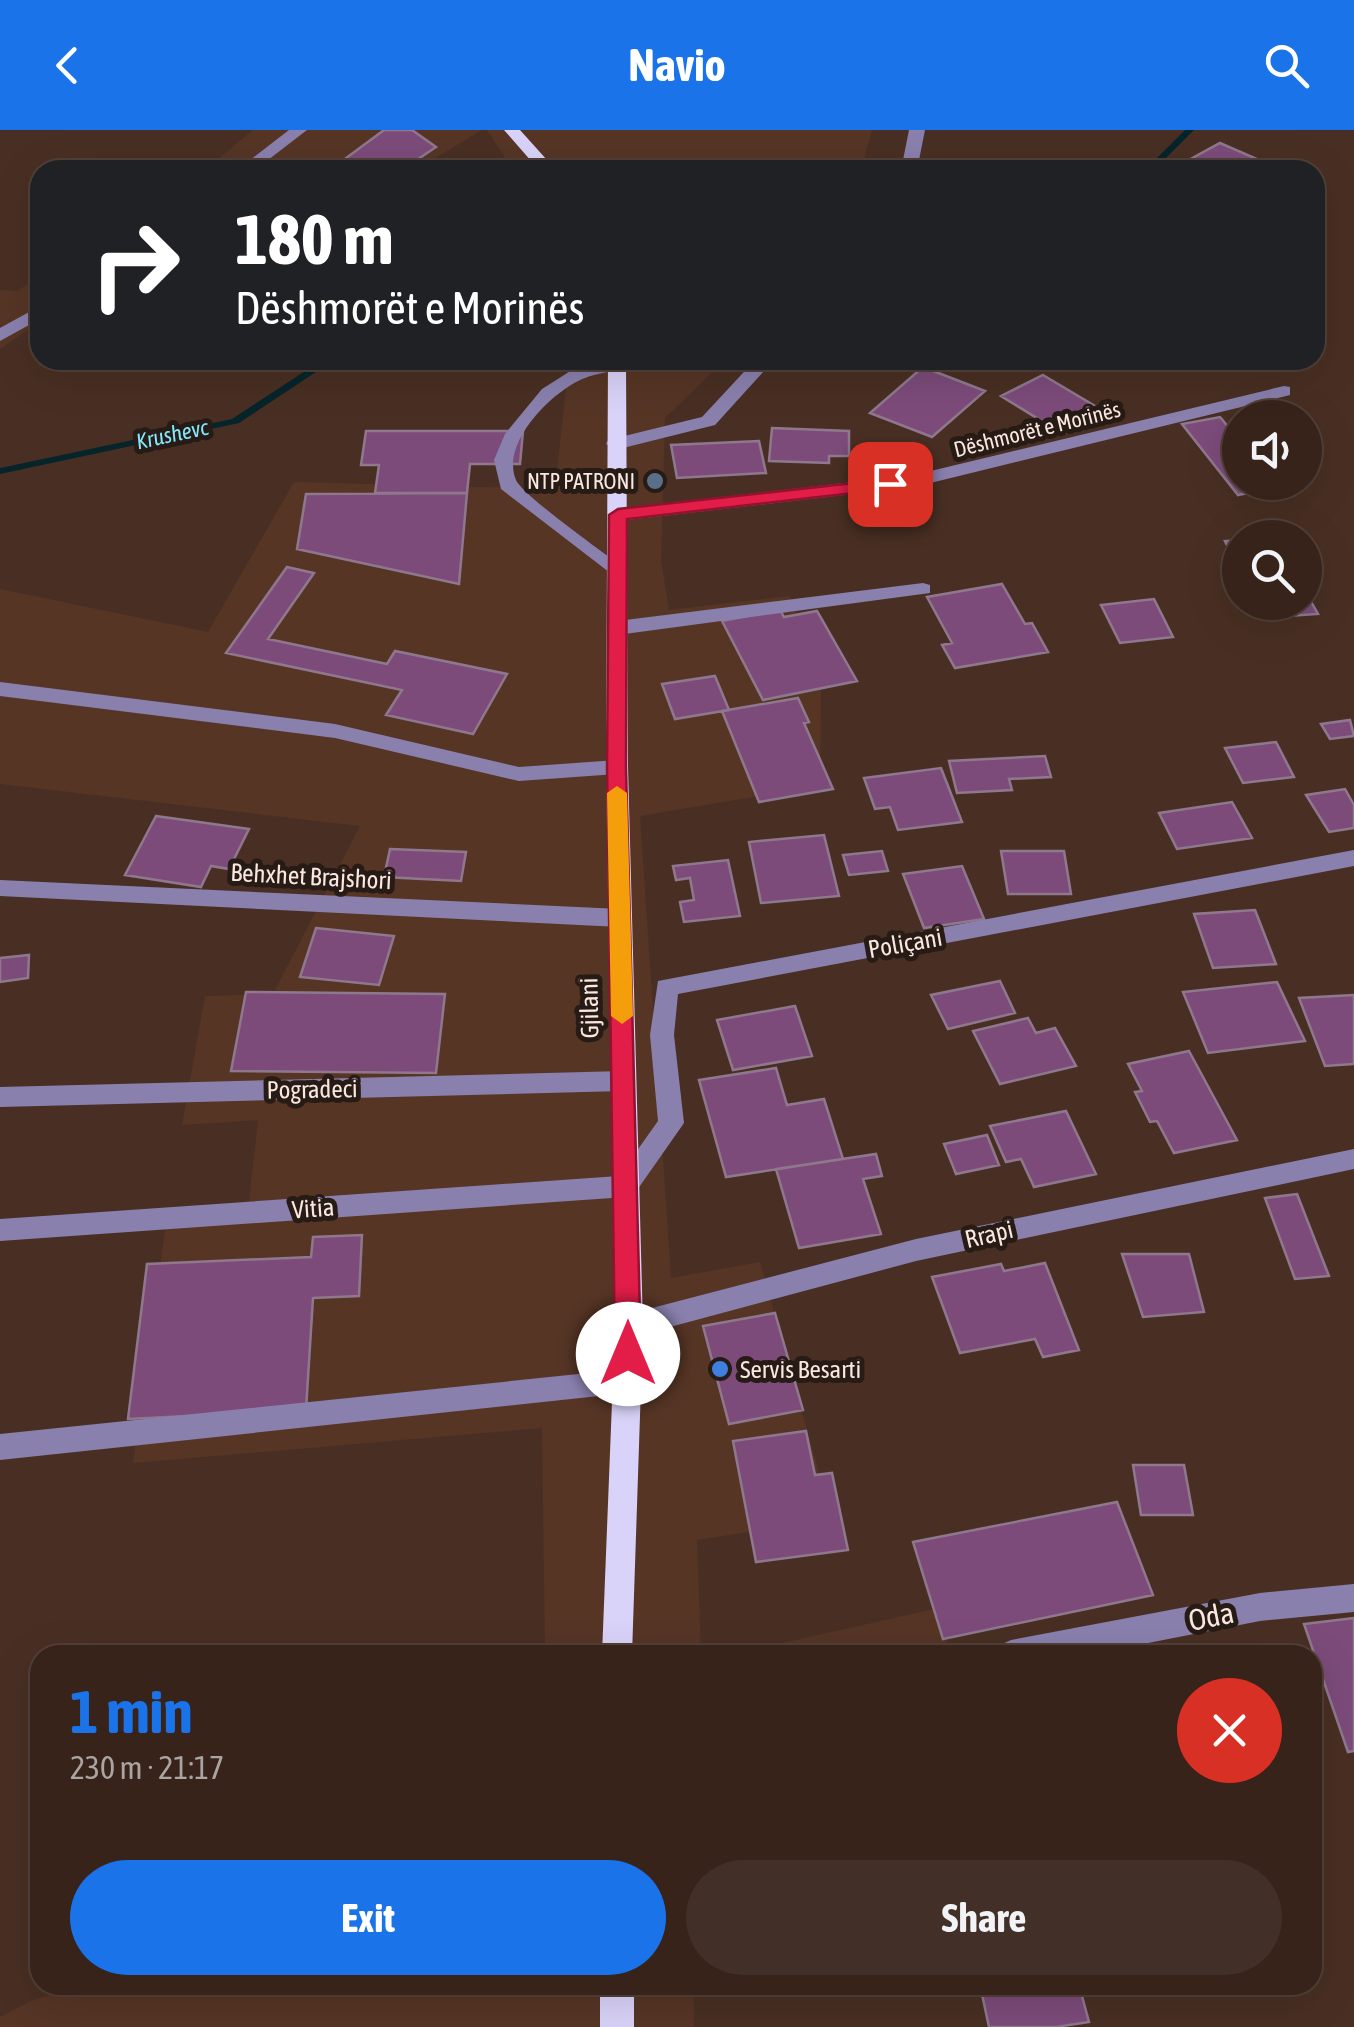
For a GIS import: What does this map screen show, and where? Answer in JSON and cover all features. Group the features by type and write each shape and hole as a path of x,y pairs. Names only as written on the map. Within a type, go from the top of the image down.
{"main road":[{"path":"512,130 539,160"},
{"name":"Gjilani","path":"616,1645 629,1326 616,767 617,370"},
{"path":"617,1995 617,2027"}],"street":[{"path":"258,160 299,130"},
{"path":"911,160 917,130"},
{"path":"0,336 30,317"},
{"path":"591,370 548,394 514,434 503,460 508,485 618,573"},
{"path":"615,444 708,421 756,370"},
{"name":"Dëshmorët e Morinës","path":"618,515 914,481 1284,391"},
{"path":"618,628 924,589"},
{"path":"0,689 335,731 519,774 616,767"},
{"name":"Poliçani","path":"626,1186 672,1124 662,1034 667,987 1354,858"},
{"name":"Behxhet Brajshori","path":"0,888 620,918"},
{"name":"Pogradeci","path":"0,1097 623,1082"},
{"name":"Rrapi","path":"629,1326 916,1250 1354,1159"},
{"name":"Vitia","path":"0,1230 626,1186"},
{"path":"0,1447 627,1381"},
{"name":"Oda","path":"1063,1645 1260,1607 1354,1598"}],"shaded area":[{"path":"253,130 482,130 432,160 217,160"},
{"path":"487,130 872,130 864,160 506,160"},
{"path":"30,283 30,329 0,349 0,290 17,291"},
{"path":"568,370 715,370 665,418 661,561 669,610 789,596 821,674 820,786 640,816 671,1278 760,1262 832,1519 697,1540 701,1645 545,1645 542,1428 133,1463 167,1216 249,1201 258,1120 182,1125 205,996 273,994 360,826 0,784 0,589 208,632 294,482 555,489"},
{"path":"939,1608 948,1645 773,1645"},
{"path":"50,1995 694,1995 694,2027 0,2027 0,2017"}],"building":[{"path":"384,130 412,130 436,147 417,160 344,160"},
{"path":"1220,143 1259,160 1189,160"},
{"path":"920,370 931,370 985,391 932,437 870,413"},
{"path":"1043,375 1105,412 1063,434 1001,396"},
{"path":"1222,419 1222,475 1182,424"},
{"path":"772,428 849,431 849,456 829,456 829,463 769,461"},
{"path":"366,431 523,431 520,464 470,464 467,493 375,493 379,465 361,465"},
{"path":"759,441 766,473 677,478 671,445"},
{"path":"467,493 459,584 297,549 306,494"},
{"path":"287,567 314,573 268,639 387,664 395,651 507,674 473,734 386,715 402,690 226,653"},
{"path":"1002,584 1025,624 1032,623 1048,652 955,668 942,645 952,643 927,597"},
{"path":"1154,599 1173,637 1120,643 1101,605"},
{"path":"780,610 784,617 817,611 857,681 763,700 722,621"},
{"path":"715,676 729,710 675,719 662,684"},
{"path":"798,698 809,722 804,723 833,789 759,802 722,711"},
{"path":"1350,720 1354,736 1330,739 1321,724"},
{"path":"1276,742 1294,777 1243,783 1225,748"},
{"path":"1045,756 1051,777 1009,779 1012,790 957,793 949,761"},
{"path":"941,768 962,822 898,830 890,807 875,809 864,778"},
{"path":"1345,789 1354,805 1354,828 1329,832 1306,795"},
{"path":"1232,802 1252,838 1177,849 1159,813"},
{"path":"156,816 249,829 229,869 211,866 201,887 125,875"},
{"path":"824,835 839,896 761,903 749,842"},
{"path":"390,849 466,852 461,881 384,877"},
{"path":"882,851 888,871 849,875 843,855"},
{"path":"1001,851 1064,851 1071,894 1008,894"},
{"path":"728,860 740,916 684,922 680,902 694,900 690,878 676,880 673,866"},
{"path":"962,866 984,919 924,928 903,874"},
{"path":"1255,910 1276,964 1213,968 1194,914"},
{"path":"316,928 394,936 379,985 300,977"},
{"path":"29,955 28,978 0,982 0,958"},
{"path":"1000,981 1015,1013 948,1029 931,995"},
{"path":"1277,982 1305,1041 1208,1053 1183,992"},
{"path":"246,992 445,994 436,1073 231,1071"},
{"path":"1354,995 1354,1064 1325,1066 1299,998"},
{"path":"795,1006 812,1056 733,1070 717,1020"},
{"path":"1028,1018 1036,1033 1055,1028 1076,1066 1000,1084 973,1031"},
{"path":"1189,1051 1237,1140 1174,1153 1157,1121 1150,1122 1135,1092 1142,1091 1128,1064"},
{"path":"776,1068 787,1105 824,1099 843,1159 726,1177 699,1080"},
{"path":"1066,1111 1096,1174 1034,1187 1021,1159 1006,1162 990,1126"},
{"path":"987,1135 999,1165 956,1174 944,1144"},
{"path":"876,1154 882,1176 863,1179 881,1234 799,1248 776,1169"},
{"path":"1297,1194 1329,1276 1295,1279 1265,1198"},
{"path":"362,1235 359,1296 313,1298 306,1410 128,1419 147,1264 311,1257 313,1237"},
{"path":"1122,1254 1189,1254 1204,1312 1143,1317"},
{"path":"1045,1263 1079,1350 1043,1357 1035,1339 960,1353 932,1277 1001,1264 1004,1271"},
{"path":"775,1313 803,1410 729,1424 703,1326"},
{"path":"806,1431 815,1475 832,1473 848,1550 756,1562 733,1441"},
{"path":"1133,1465 1184,1465 1193,1515 1141,1515"},
{"path":"1117,1502 1153,1595 943,1639 913,1542"},
{"path":"1354,1618 1354,1751 1348,1752 1322,1676 1322,1645 1311,1645 1304,1624"},
{"path":"982,1995 1082,1995 1089,2022 1056,2027 989,2027"}],"waterway":[{"name":"Krushevc","path":"1159,160 1190,130"},
{"name":"Krushevc","path":"0,471 235,421 314,370"}],"slow traffic":[{"path":"617,793 622,1016"}],"place":[{"name":"NTP PATRONI","path":"655,481"},
{"name":"Servis Besarti","path":"720,1369"}],"route":[{"path":"628,1354 616,767 618,515 731,499 890,484"}]}
